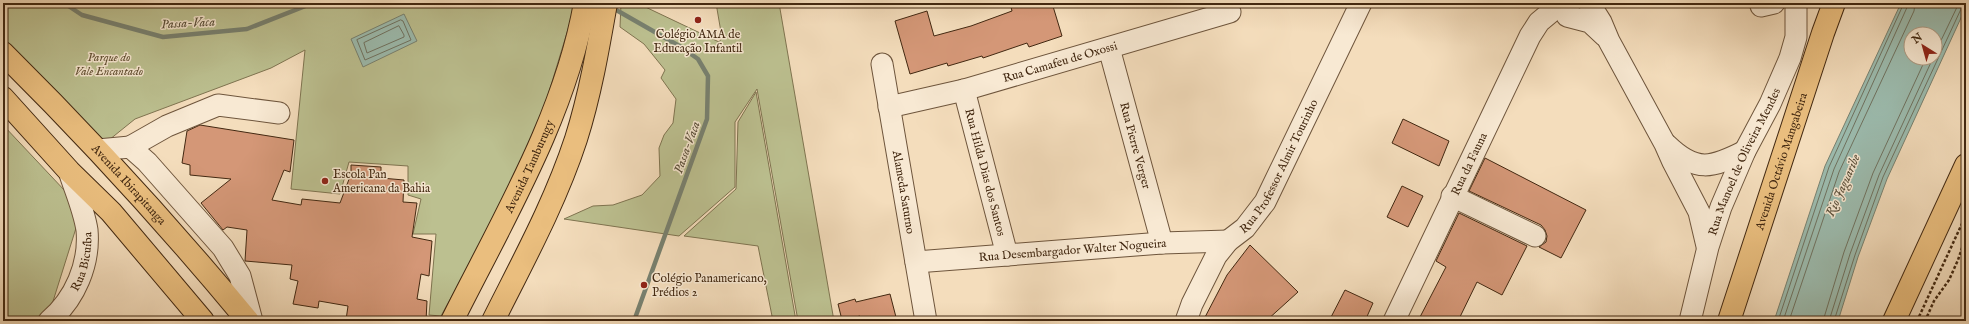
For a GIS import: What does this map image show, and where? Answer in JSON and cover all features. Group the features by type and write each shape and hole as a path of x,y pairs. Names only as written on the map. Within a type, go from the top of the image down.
{"main road":[{"name":"Avenida Octávio Mangabeira","path":"1729,321 1834,3"},
{"name":"Avenida Tamburugy","path":"452,321 549,123 572,59 594,12"},
{"name":"Avenida Tamburugy","path":"493,321 539,230 565,169 587,100 595,67 594,12"},
{"name":"Avenida Ibirapitanga","path":"3,53 98,150 206,271 248,321"},
{"path":"4,100 69,171 110,212 203,321"},
{"path":"1894,321 1966,165"}],"street":[{"name":"Rua Professor Almir Tourinho","path":"1186,321 1216,256 1228,241 1244,228 1265,202 1361,3"},
{"path":"1589,3 1601,22 1609,41 1665,144 1699,212 1708,247"},
{"name":"Rua Manoel de Oliveira Mendes","path":"1690,321 1708,247 1721,207 1745,151 1780,84 1790,58 1796,38 1796,3"},
{"path":"1561,8 1590,22 1609,41"},
{"name":"Rua da Fauna","path":"1394,321 1452,196 1530,36 1540,22 1561,8"},
{"name":"Rua Camafeu de Oxossi","path":"889,107 964,90 1230,12"},
{"name":"Rua Pierre Verger","path":"1109,48 1162,243"},
{"name":"Alameda Saturno","path":"882,64 926,321"},
{"name":"Rua Hilda Dias dos Santos","path":"964,90 1007,255"},
{"path":"98,150 130,147 167,126 218,105 279,113"},
{"path":"1665,144 1678,157 1703,165 1716,165 1745,151"},
{"path":"130,147 147,162 223,248 240,276 252,321"},
{"name":"Rua Bicuíba","path":"49,321 72,296 86,255 87,230 82,209 69,171"},
{"path":"1452,196 1535,236"},
{"name":"Rua Desembargador Walter Nogueira","path":"916,262 1162,243 1228,241"}],"path":[{"path":"1917,321 1966,215"},
{"path":"1925,321 1934,301 1949,280 1966,236"}],"green space":[{"name":"Parque do Vale Encantado","path":"3,3 576,3 538,128 494,219 441,316 429,315 436,234 413,234 421,199 408,195 408,166 349,162 340,194 291,189 305,50 271,68 135,119 104,144 3,45"},
{"path":"621,3 637,3 719,42 722,38 716,3 779,3 834,321 798,321 757,89 735,122 735,187 679,236 564,219 593,206 613,205 642,195 660,176 659,148 664,135 673,123 676,99 661,78 665,70 644,44 620,27"},
{"path":"756,92 796,321 773,321 758,246 684,236 736,189 738,122"},
{"path":"3,125 82,209 49,314 40,321 3,321"}],"water":[{"name":"Rio Jaguaribe","path":"1901,3 1966,3 1966,7 1943,57 1943,26 1903,26 1903,66 1939,66 1887,179 1858,257 1838,321 1774,321 1825,166"},
{"path":"404,14 417,41 363,67 351,39"}],"building":[{"path":"1010,3 1052,3 1062,36 1029,47 1027,43 983,58 982,56 948,66 947,63 910,74 895,21 927,11 934,36 971,26 1012,11"},
{"path":"1403,119 1449,141 1439,166 1392,143"},
{"path":"200,125 294,140 290,172 284,170 272,200 301,205 302,199 340,203 351,174 351,165 381,167 381,178 404,180 403,202 417,203 412,237 432,241 429,276 421,274 417,299 427,301 426,321 346,320 348,306 319,301 318,308 293,304 298,281 290,279 292,265 245,261 247,230 227,227 223,230 201,203 231,179 190,175 190,165 182,163 187,131"},
{"path":"1485,158 1586,210 1561,258 1539,247 1546,242 1547,236 1541,225 1469,191"},
{"path":"1402,186 1423,196 1408,227 1387,217"},
{"path":"1459,213 1527,246 1502,295 1477,282 1458,321 1429,321 1420,317 1446,267 1436,261"},
{"path":"1250,245 1298,292 1266,321 1203,321 1227,275"},
{"path":"1345,290 1373,303 1365,321 1329,321"},
{"path":"890,294 897,321 861,321 860,316 842,320 838,304 855,299 856,302"}],"waterway":[{"name":"Passa-Vaca","path":"64,3 82,15 163,37 247,29 313,3"},
{"name":"Passa-Vaca","path":"611,7 681,47 698,59 708,76 707,119 634,321"}],"place":[{"name":"Colégio AMA de Educação Infantil","path":"698,20"},
{"name":"Escola Pan Americana da Bahia","path":"325,181"},
{"name":"Colégio Panamericano, Prédios 2","path":"644,285"}]}
